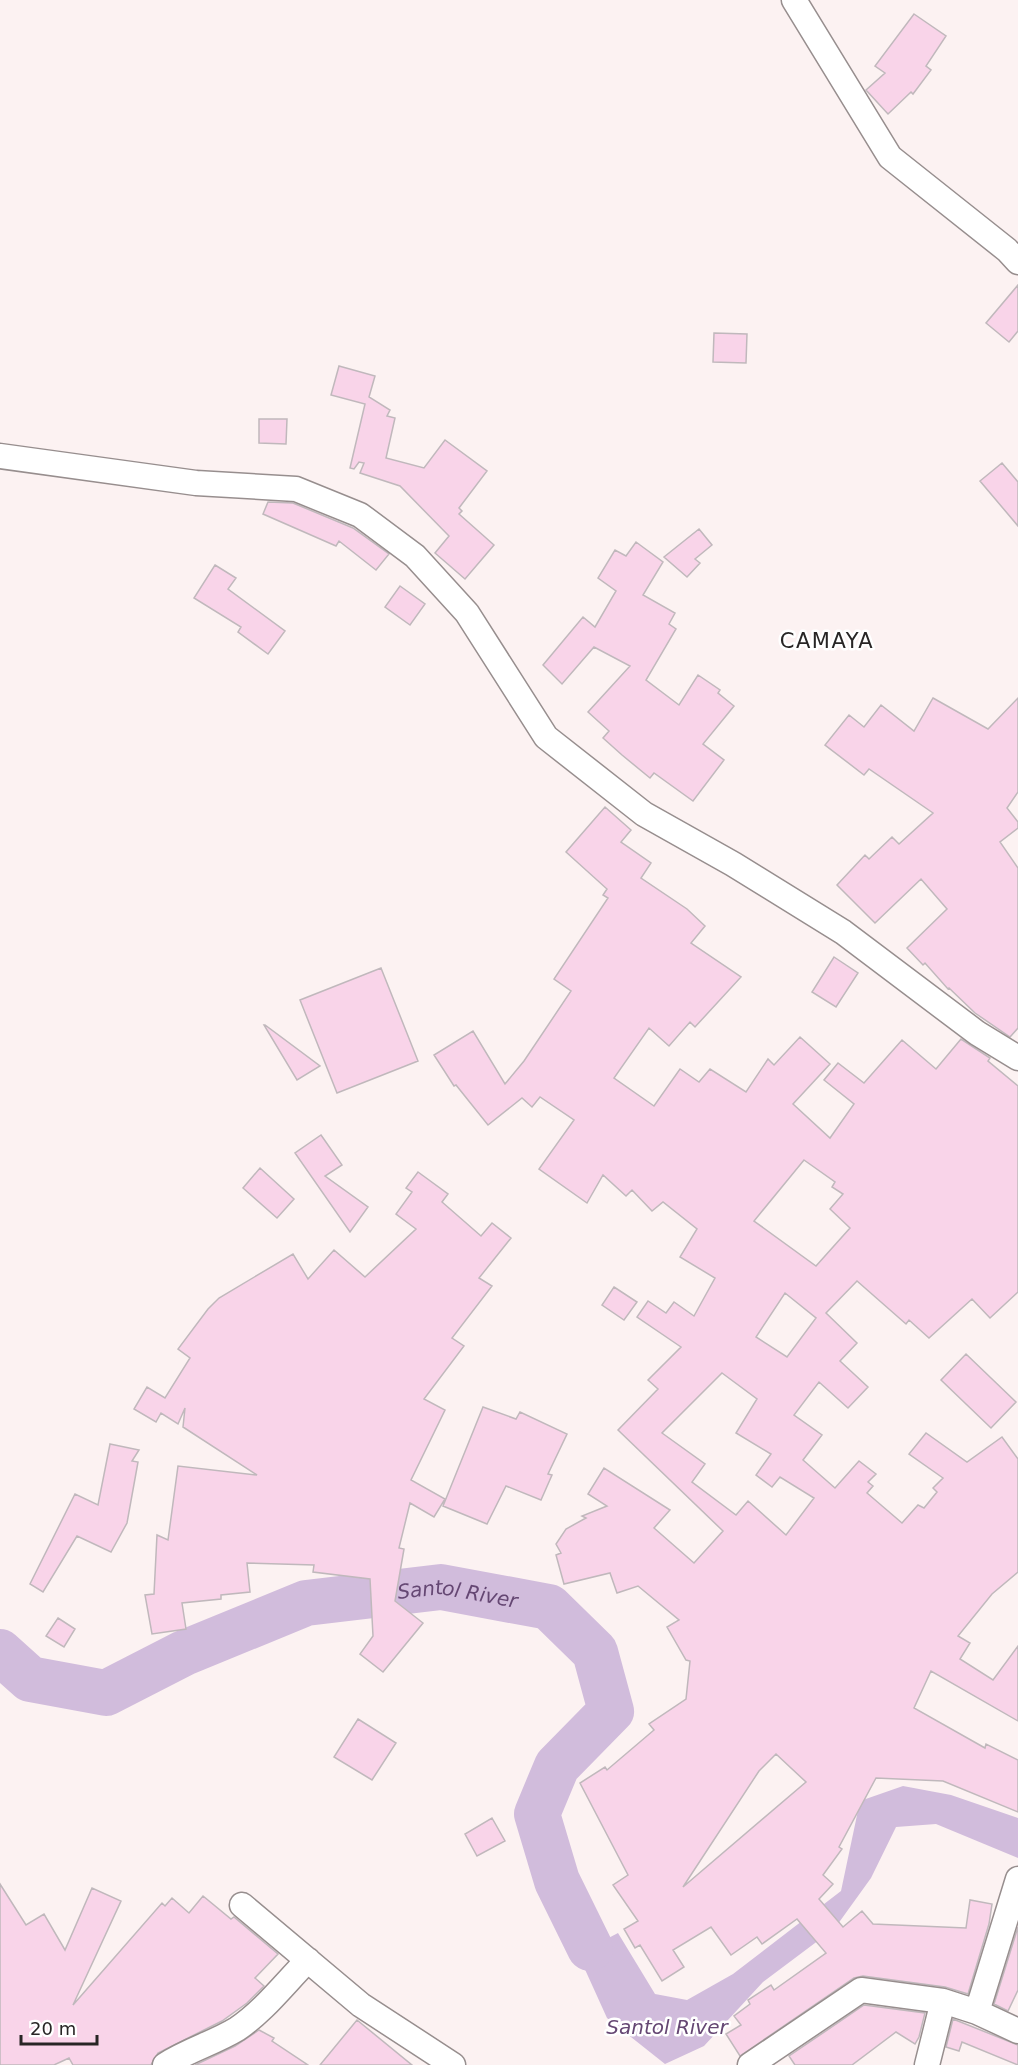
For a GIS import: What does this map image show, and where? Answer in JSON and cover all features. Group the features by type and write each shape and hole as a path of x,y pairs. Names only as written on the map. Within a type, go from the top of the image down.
{"street":[{"path":"794,0 890,157 1018,262"},
{"path":"0,456 196,483 296,489 360,515 415,556 467,613 546,737 644,813 733,864 843,932 977,1033 1018,1058"},
{"path":"977,2012 1016,1883"},
{"path":"242,1905 361,2006 453,2065"},
{"path":"165,2065 183,2053 234,2031 253,2018 308,1960"},
{"path":"750,2065 861,1990 943,2001 977,2012 1018,2031"},
{"path":"927,2065 943,2001"}],"water":[{"name":"Santol River","path":"903,1786 951,1795 1018,1818 1018,1858 936,1824 896,1827 871,1878 835,1928 763,1982 704,2046 665,2064 607,2018 578,1954 618,1933 655,1994 687,2000 733,1974 841,1891 860,1801"}],"building":[{"path":"914,14 946,36 926,66 931,70 913,94 911,92 888,114 866,90 885,73 875,66"},
{"path":"1018,285 1018,331 1009,342 986,323"},
{"path":"714,333 747,334 746,363 713,362"},
{"path":"339,366 375,376 369,397 390,410 387,416 395,418 386,458 424,468 445,440 487,471 459,508 462,511 459,514 494,545 465,579 435,553 449,536 400,486 360,473 364,463 359,462 354,469 350,468 365,404 331,395"},
{"path":"259,419 287,419 286,444 259,443"},
{"path":"1002,463 1018,482 1018,526 980,481"},
{"path":"268,502 293,503 353,528 389,554 376,570 339,541 336,546 263,514"},
{"path":"699,529 712,545 695,559 700,563 687,577 664,557"},
{"path":"636,542 663,562 643,595 675,613 669,624 676,629 646,680 679,705 698,675 720,690 718,693 734,706 703,744 724,760 693,801 654,773 650,778 622,755 603,738 609,731 588,712 630,666 594,647 562,684 543,665 583,617 595,627 616,591 598,578 615,550 626,556"},
{"path":"215,565 236,578 228,589 285,631 268,654 238,632 241,627 194,598"},
{"path":"400,586 425,604 410,625 385,607"},
{"path":"933,698 988,729 1018,698 1018,792 1007,808 1018,822 1018,828 1000,842 1018,868 1018,1028 1010,1037 975,1013 907,948 947,909 921,879 875,923 837,885 865,855 869,859 892,837 899,844 933,813 869,769 864,775 825,745 849,715 864,727 881,705 914,731"},
{"path":"605,807 631,830 621,842 651,863 641,878 687,909 705,926 691,943 741,977 695,1027 690,1022 669,1046 649,1028 614,1078 654,1106 680,1069 699,1082 710,1069 746,1092 768,1059 774,1065 800,1037 830,1064 793,1104 830,1138 854,1104 824,1080 838,1063 864,1083 902,1040 936,1069 961,1039 990,1058 988,1061 1018,1086 1018,1292 990,1318 972,1299 929,1338 909,1320 906,1324 857,1281 826,1313 857,1343 840,1361 868,1387 848,1408 819,1382 794,1415 822,1435 803,1460 835,1488 859,1461 876,1474 868,1482 873,1486 867,1493 902,1523 918,1505 924,1508 937,1492 933,1488 943,1478 909,1454 926,1433 967,1462 1002,1437 1018,1459 1018,1572 992,1594 958,1636 970,1643 960,1659 993,1680 1018,1646 1018,1721 931,1671 914,1708 985,1748 986,1744 1018,1760 1018,1812 943,1781 876,1778 839,1847 842,1849 823,1875 833,1884 819,1899 843,1927 862,1911 873,1924 966,1928 970,1900 992,1904 989,1924 968,1994 945,1987 863,1976 854,1978 740,2056 726,2034 741,2025 734,2016 750,2004 748,2000 771,1985 774,1990 826,1953 797,1919 762,1944 757,1937 731,1955 711,1927 673,1950 684,1967 662,1981 640,1945 635,1948 624,1929 638,1921 613,1885 628,1875 580,1783 605,1767 607,1770 654,1730 649,1724 686,1699 690,1661 686,1660 667,1627 679,1620 638,1586 617,1593 610,1573 564,1584 556,1555 561,1553 556,1544 566,1529 586,1518 582,1516 607,1506 588,1494 604,1468 670,1510 654,1528 694,1563 723,1531 618,1430 658,1389 648,1380 681,1347 637,1317 648,1301 666,1313 674,1302 694,1316 715,1278 680,1257 697,1229 663,1202 652,1211 632,1190 626,1196 603,1175 587,1203 539,1169 574,1120 540,1097 532,1107 522,1098 488,1125 456,1085 454,1086 434,1055 473,1031 505,1084 524,1061 571,991 554,979 608,898 603,895 607,889 566,852","holes":["804,1160 835,1182 832,1187 843,1194 830,1209 850,1228 816,1266 754,1221","785,1293 816,1318 787,1357 756,1337","722,1373 757,1399 736,1433 771,1454 756,1475 772,1487 780,1477 814,1498 786,1535 748,1501 736,1515 692,1482 705,1464 662,1433","776,1754 806,1782 683,1887 759,1771"]},
{"path":"834,957 858,973 836,1007 812,992"},
{"path":"381,968 418,1061 337,1093 300,1000"},
{"path":"265,1025 320,1066 297,1080"},
{"path":"321,1135 342,1165 325,1176 368,1207 350,1232 295,1153"},
{"path":"260,1168 294,1199 277,1218 243,1188"},
{"path":"418,1172 448,1194 442,1202 481,1236 492,1223 511,1238 479,1278 492,1286 452,1338 464,1346 424,1399 445,1410 411,1480 445,1499 434,1517 410,1503 399,1548 404,1549 395,1601 423,1623 383,1672 360,1654 373,1636 370,1579 313,1572 314,1565 247,1563 250,1592 221,1595 221,1599 182,1603 186,1629 152,1634 145,1595 154,1594 157,1535 168,1540 178,1466 257,1475 183,1427 185,1408 178,1424 161,1413 156,1422 134,1409 147,1387 165,1398 190,1358 178,1349 219,1298 293,1254 308,1279 334,1250 365,1277 416,1229 396,1214 412,1192 406,1188"},
{"path":"614,1287 637,1302 624,1320 602,1305"},
{"path":"966,1354 1016,1402 991,1428 941,1380"},
{"path":"483,1407 516,1419 520,1412 567,1434 548,1474 552,1475 541,1500 506,1486 487,1524 443,1506"},
{"path":"110,1444 139,1450 132,1461 138,1462 127,1523 111,1552 77,1536 43,1592 30,1584 75,1494 98,1505"},
{"path":"58,1618 75,1629 64,1647 46,1636"},
{"path":"358,1719 396,1743 372,1780 334,1757"},
{"path":"492,1818 505,1841 477,1856 465,1834"},
{"path":"0,1884 26,1925 44,1914 65,1950 92,1888 121,1901 73,2005 162,1903 165,1906 172,1898 189,1913 203,1896 231,1919 234,1917 278,1954 255,1978 264,1986 247,2003 222,2021 158,2053 151,2065 73,2065 69,2058 54,2065 0,2065"},
{"path":"1018,1927 1018,1990 1008,2011 994,2004"},
{"path":"864,2005 925,2013 915,2044 896,2032 852,2065 795,2065 789,2056"},
{"path":"953,2019 1018,2045 1018,2065 962,2042 959,2051 946,2047"},
{"path":"357,2020 412,2065 320,2065"},
{"path":"259,2030 274,2038 272,2041 308,2065 195,2065 235,2046"}],"waterway":[{"name":"Santol River","path":"0,1652 30,1679 106,1693 184,1653 306,1603 441,1587 549,1607 595,1652 611,1711 557,1766 537,1814 557,1881 590,1948"}],"district":[{"name":"CAMAYA","path":"827,641"}]}
